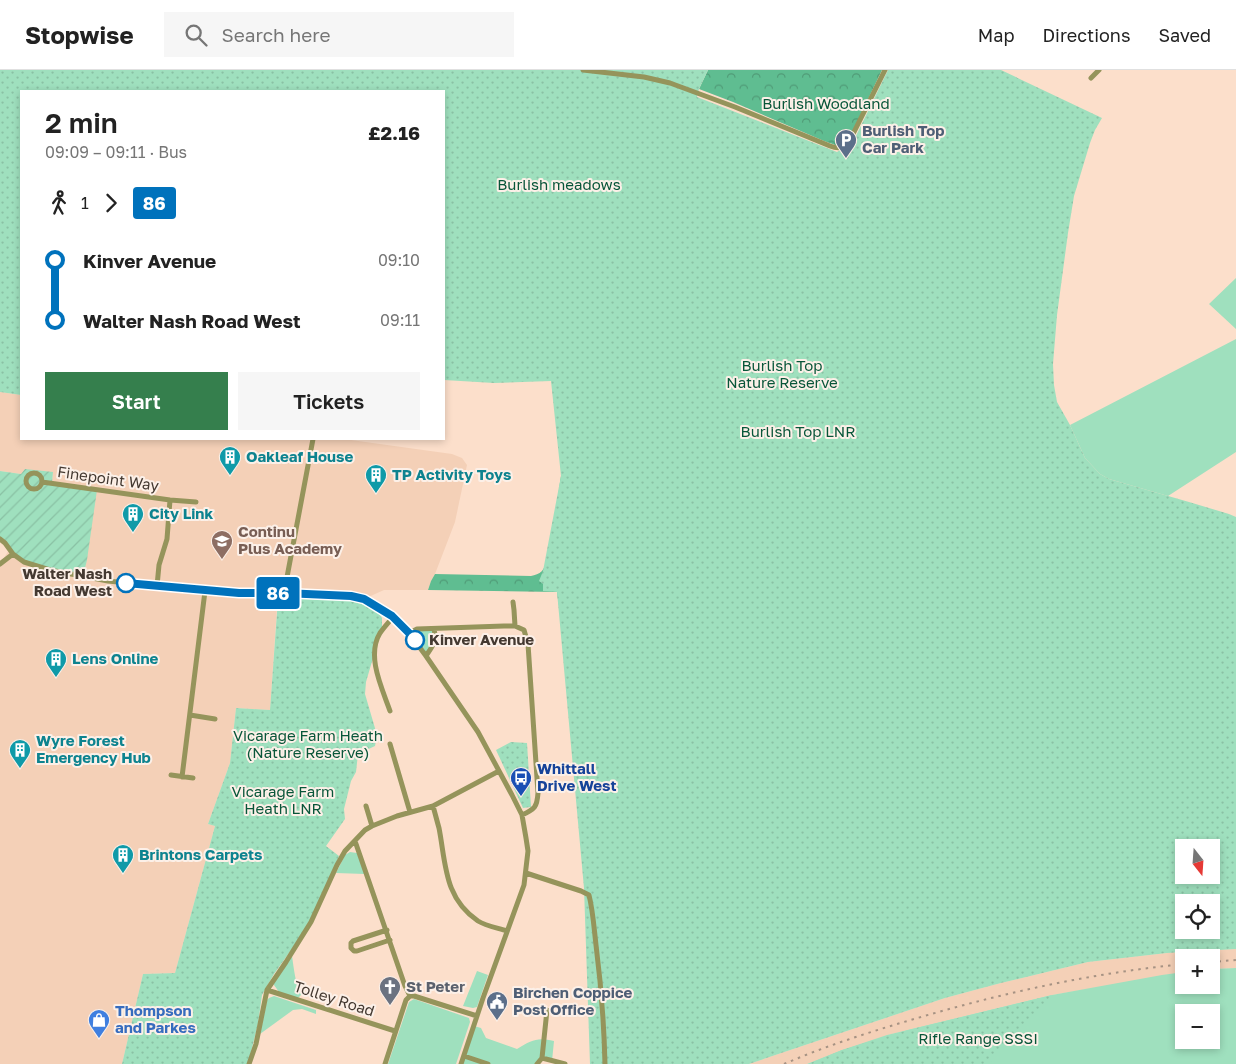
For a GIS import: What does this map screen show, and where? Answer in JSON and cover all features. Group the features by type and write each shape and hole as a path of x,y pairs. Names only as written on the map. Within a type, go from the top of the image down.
{"street":[{"path":"583,70 644,77 670,83 840,149 850,142 885,70"},
{"path":"1091,78 1099,70"},
{"path":"284,593 313,440"},
{"name":"Finepoint Way","path":"42,482 196,502"},
{"name":"Finepoint Way","path":"157,586 159,565 167,539 170,500"},
{"path":"0,539 13,554 24,562 50,570 108,581 205,591 351,596 364,599 392,616 409,633 478,732 522,815 528,851 524,885 460,1064"},
{"path":"0,564 13,554"},
{"path":"182,777 205,591"},
{"path":"513,602 515,626"},
{"path":"390,710 377,671 375,652 380,634 392,616"},
{"path":"409,633 417,629 434,628 515,626 524,630 528,644 538,802 531,811 522,815"},
{"path":"426,656 436,639 434,628"},
{"path":"190,715 215,718"},
{"path":"390,744 410,812"},
{"path":"249,1064 256,1044 266,990 311,922 345,851 365,830 372,826 433,806 499,771"},
{"path":"171,776 193,778"},
{"path":"366,806 372,826"},
{"path":"433,806 439,828 445,869 452,890 465,910 479,922 507,930"},
{"path":"355,840 410,996"},
{"path":"526,873 589,895 600,977 605,1035 605,1064"},
{"path":"386,930 353,941 351,948 357,951 390,940"},
{"name":"Tolley Road","path":"266,990 395,1031"},
{"path":"410,996 477,1016"},
{"path":"384,1064 406,1000 410,996"},
{"path":"537,1064 542,1058 547,1010"},
{"path":"464,1056 488,1064"},
{"path":"542,1058 565,1064"}],"shaded area":[{"path":"0,392 20,395 20,440 351,440 452,454 462,458 467,465 455,522 428,590 384,590 364,599 278,593 270,710 236,708 230,763 208,824 215,826 175,973 143,974 122,1064 0,1064 0,564 52,483 53,472 21,474 0,471"},
{"path":"1236,949 1236,968 1220,969 1220,950"},
{"path":"1175,953 1175,974 1052,995 888,1035 807,1064 749,1064 945,998 1001,983 1088,962"}],"green space":[{"name":"Burlish Top Nature Reserve","path":"0,70 708,70 697,97 837,152 846,146 848,148 852,144 888,70 1001,70 1102,118 1090,143 1074,196 1057,315 1053,364 1054,385 1057,402 1085,458 1100,474 1109,479 1236,517 1236,949 1175,949 1175,953 1088,962 945,998 749,1064 590,1064 584,888 557,592 543,591 543,584 539,581 543,571 561,476 551,381 494,383 445,380 445,90 20,90 20,395 0,392"},
{"name":"Burlish Woodland","path":"708,70 882,70 848,141 844,145 838,146 699,89"},
{"path":"1236,278 1236,329 1209,304"},
{"path":"1236,339 1236,452 1168,496 1109,479 1100,474 1085,458 1070,425"},
{"path":"25,469 53,472 52,483 97,490 83,576 24,562 0,539 0,471 21,474"},
{"path":"561,476 577,735 557,592 428,590 435,574 531,576 541,572 545,565 551,541"},
{"name":"Vicarage Farm Heath LNR","path":"278,598 347,600 376,609 382,618 382,627 366,682 365,694 377,735 375,746 358,754 356,772 351,781 344,809 345,819 326,846 339,856 311,922 274,974 262,995 258,1024 248,1064 122,1064 143,974 175,973 215,826 208,824 230,763 236,708 270,710"},
{"path":"417,629 434,629 435,635 426,656 410,634"},
{"path":"511,742 527,743 531,807 523,808 496,750"},
{"path":"350,852 357,853 365,874 336,873 345,855"},
{"path":"292,956 296,981 302,994 298,998 279,992 274,985 274,982"},
{"path":"1236,968 1236,1064 807,1064 887,1035 1052,995 1175,973 1175,994 1220,994 1220,969"},
{"path":"477,971 488,975 477,1007 463,1006"},
{"name":"Rifle Range SSSI","path":"1052,995 989,1064 808,1064 842,1050 908,1030"},
{"path":"274,996 316,1010 316,1014 302,1009 293,1010 260,1034 267,1000"},
{"path":"414,999 469,1018 470,1022 456,1064 388,1064 409,1002"},
{"path":"474,1026 481,1028 486,1038 517,1049 535,1040 554,1041 552,1061 546,1059 537,1064 461,1064"}],"railway":[{"path":"1220,961 1236,960"},
{"path":"784,1064 842,1042 942,1011 1062,982 1175,965"}],"bus line":[{"name":"86","path":"126,583 239,593 351,596 364,599 392,616 415,640"}],"place":[{"name":"Burlish Top Car Park","path":"846,159"},
{"name":"Oakleaf House","path":"230,476"},
{"name":"TP Activity Toys","path":"376,494"},
{"name":"City Link","path":"133,533"},
{"name":"Continu Plus Academy","path":"222,560"},
{"name":"Walter Nash Road West","path":"126,583"},
{"name":"Kinver Avenue","path":"415,640"},
{"name":"Lens Online","path":"56,678"},
{"name":"Wyre Forest Emergency Hub","path":"20,769"},
{"name":"Whittall Drive West","path":"521,797"},
{"name":"Brintons Carpets","path":"123,874"},
{"name":"St Peter","path":"390,1006"},
{"name":"Birchen Coppice Post Office","path":"497,1021"},
{"name":"Thompson and Parkes","path":"99,1039"}],"park label":[{"name":"Burlish meadows","path":"559,185"},
{"name":"Burlish Top LNR","path":"798,432"},
{"name":"Vicarage Farm Heath (Nature Reserve)","path":"308,744"}]}
